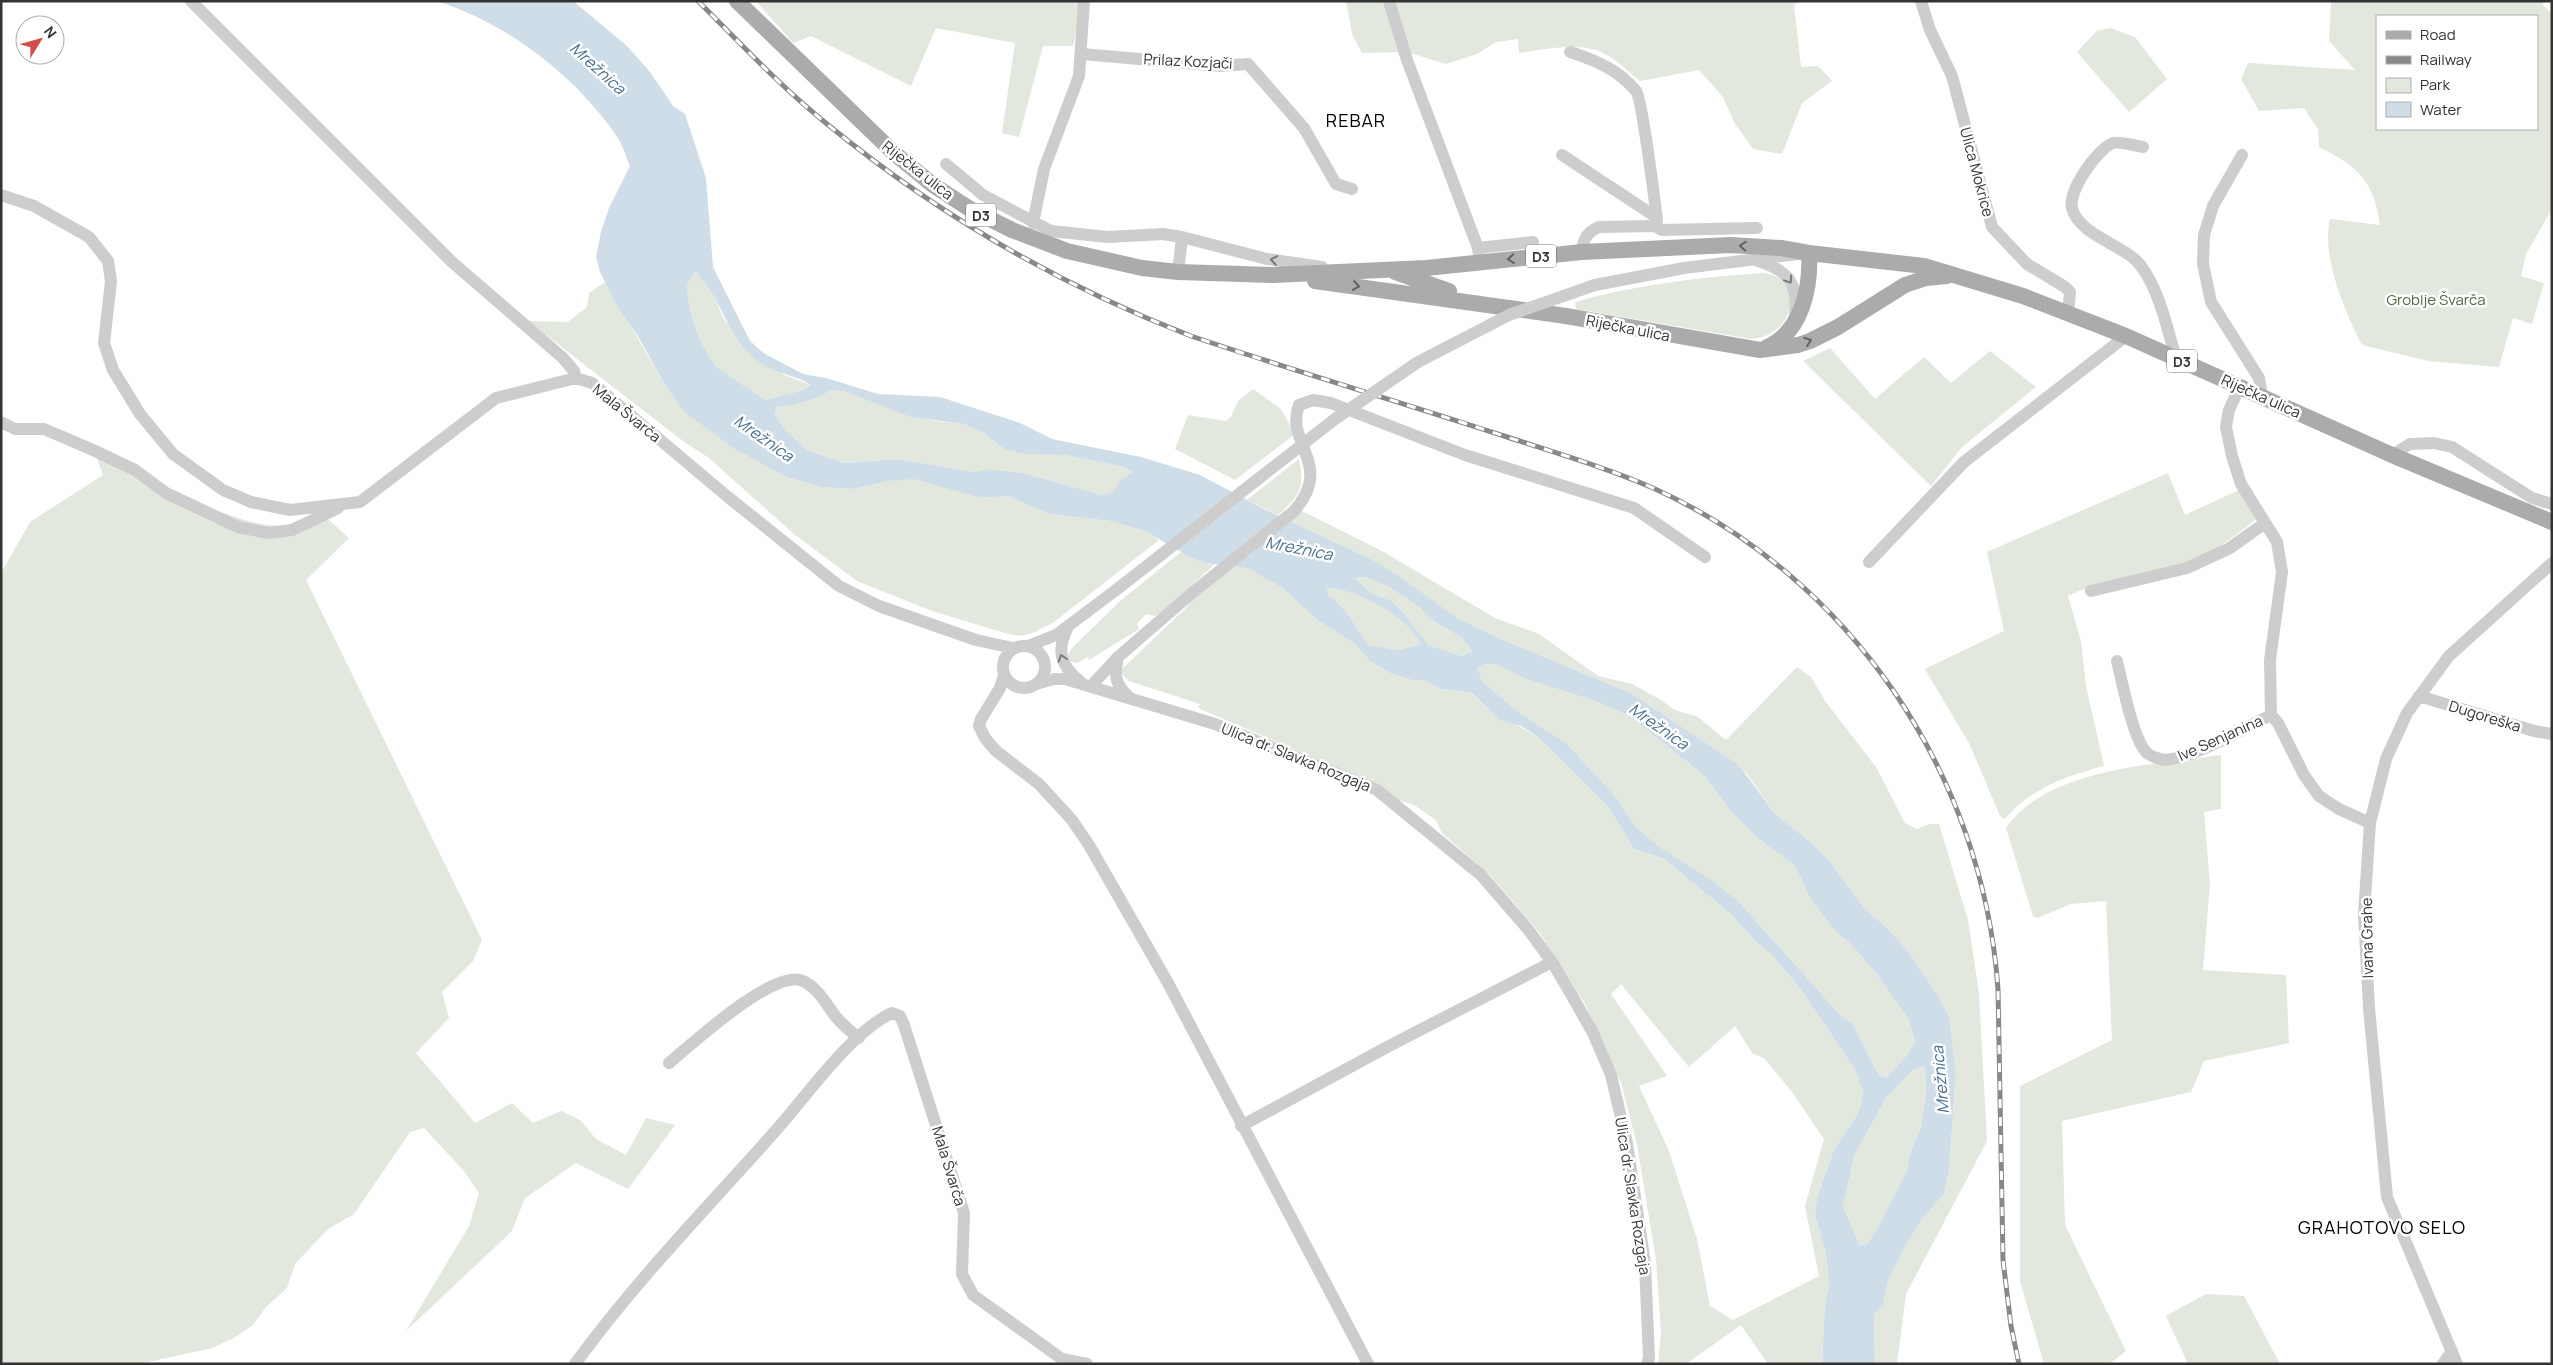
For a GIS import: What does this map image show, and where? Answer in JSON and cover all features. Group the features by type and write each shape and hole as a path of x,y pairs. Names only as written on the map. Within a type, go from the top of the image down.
{"main road":[{"name":"Riječka ulica","path":"737,1 894,153 933,185 970,209 1012,230 1067,251 1104,261 1178,272 1273,275 1390,270 1479,255 1731,245 1781,248 1924,266 1967,278 2068,313 2126,336 2392,455 2552,522"},
{"path":"1760,350 1779,340 1794,321 1806,296 1809,253"},
{"path":"1390,270 1408,279 1497,306"},
{"name":"Riječka ulica","path":"1273,275 1497,306 1760,350 1798,345 1810,341 1838,327 1905,286 1926,278 1944,275 1967,278"}],"street":[{"path":"191,1 452,262 563,358 574,371 576,378"},
{"path":"1033,223 1044,169 1072,101 1080,76 1084,1"},
{"path":"1389,1 1407,60 1479,255 1533,242"},
{"name":"Ulica Mokrice","path":"1921,1 1930,30 1952,76 1992,227 2028,264 2070,292 2068,313"},
{"path":"1570,52 1605,65 1619,75 1639,96 1656,222"},
{"name":"Prilaz Kozjači","path":"1082,54 1220,66 1248,64 1304,128 1336,184 1352,189"},
{"path":"2143,147 2115,142 2104,148 2076,186 2072,198 2072,209 2080,222 2140,264 2152,285 2176,358"},
{"path":"1562,154 1656,222 1662,230 1757,228"},
{"path":"2242,155 2213,206 2204,235 2203,264 2210,302 2259,378 2262,397"},
{"name":"Riječka ulica","path":"946,164 983,195 1033,223 1051,230 1108,237 1163,234 1182,237 1267,259 1357,271"},
{"name":"Mala Švarča","path":"1,195 34,206 89,237 108,261 111,281 104,343 114,370 140,414 173,454 223,490 251,502 290,510 360,502 496,398 576,378 592,383 602,390 728,497 839,586 879,606 976,640 1013,648"},
{"path":"1582,252 1585,237 1599,226 1656,222"},
{"path":"1178,272 1182,237"},
{"path":"1368,1364 1241,1126 1168,983 1089,845 1072,820 1039,784 996,751 985,738 979,726 1003,673 1004,660 1013,648 1028,646 1056,635 1335,419 1418,362 1509,315 1595,285 1639,275 1809,253"},
{"path":"1753,260 1779,269 1791,282 1796,300 1794,321"},
{"path":"1869,562 1964,462 2126,336"},
{"name":"Ive Senjanina","path":"2240,386 2229,410 2226,426 2241,484 2277,542 2282,572 2270,660 2272,716 2278,723 2304,774 2319,796 2339,809 2370,823"},
{"path":"1069,625 1060,647 1060,656 1068,671 1088,685 1192,593 1293,512 1304,500 1310,486 1311,473 1296,413 1299,405 1312,400 1331,403 1465,455 1634,508 1705,557"},
{"path":"1,422 15,428 44,429 93,450 135,470 166,493 238,527 268,533 292,530 345,504"},
{"path":"2392,455 2410,444 2434,443 2452,447 2532,498 2552,504"},
{"path":"2091,591 2187,568 2230,548 2264,523"},
{"name":"Ivana Grahe","path":"2457,1364 2387,1197 2369,1008 2364,914 2370,823 2386,760 2407,713 2449,656 2552,562"},
{"path":"991,702 1036,684 1044,673 1045,650 1056,635"},
{"path":"976,640 990,650 1003,673 1012,684 1023,688"},
{"path":"1028,646 1035,648 1064,679"},
{"path":"1118,657 1115,672 1116,681 1121,690 1129,697"},
{"name":"Ive Senjanina","path":"2117,661 2137,737 2147,752 2160,759 2172,759 2204,747 2272,716"},
{"name":"Ulica dr. Slavka Rozgaja","path":"1036,684 1054,679 1064,679 1129,697 1215,724 1377,790 1481,875 1527,928 1552,962 1593,1033 1611,1075 1628,1143 1645,1264 1649,1358 1647,1364"},
{"name":"Dugoreška","path":"2420,696 2552,734"},
{"path":"1241,1126 1389,1046 1552,962"},
{"path":"575,1364 609,1317 859,1038 838,1019 815,989 804,982 790,979 761,992 717,1022 669,1063"},
{"name":"Mala Švarča","path":"859,1038 881,1018 892,1013 900,1016 930,1101 964,1213 962,1274 973,1295 1062,1359 1087,1364"},
{"path":"2443,1364 2452,1351"},
{"path":"1049,1364 1062,1359"}],"green space":[{"path":"756,1 1080,1 1081,7 1073,46 1043,46 1019,137 1002,133 1015,43 936,28 911,86 811,36 793,43"},
{"path":"1346,1 1801,1 1794,5 1801,67 1818,66 1832,81 1802,103 1782,154 1753,149 1734,122 1723,97 1699,70 1640,81 1617,62 1598,51 1564,47 1519,53 1518,39 1496,42 1477,54 1446,64 1407,52 1362,53 1352,34"},
{"name":"Groblje Švarča","path":"2331,1 2546,1 2542,4 2552,14 2552,209 2526,254 2521,276 2544,283 2532,324 2513,318 2499,367 2428,361 2362,345 2336,284 2329,250 2328,234 2330,219 2380,225 2373,197 2368,186 2354,168 2319,147 2318,129 2304,108 2259,111 2241,79 2248,63 2355,70 2329,41"},
{"path":"2110,28 2135,37 2167,79 2129,112 2077,52 2097,31"},
{"path":"696,272 714,296 724,320 784,375 811,385 800,391 765,400 718,368 705,350 692,317 687,284"},
{"path":"1763,273 1777,277 1786,285 1790,295 1790,307 1786,318 1778,328 1766,336 1751,339 1576,309 1575,302 1644,286 1692,279"},
{"path":"605,282 665,385 684,412 733,448 786,477 821,487 855,489 888,481 915,478 980,498 1008,496 1049,514 1110,521 1145,531 1159,540 1054,622 1035,632 1022,636 1008,634 932,611 857,581 794,534 709,458 683,441 528,321 568,322 587,307 589,293"},
{"path":"1830,348 1875,399 1924,357 1951,383 1990,351 2036,387 1962,447 1931,486 1803,361"},
{"path":"1253,389 1281,409 1295,434 1235,480 1175,449 1188,415 1226,421 1231,417 1238,401"},
{"path":"832,390 844,391 889,408 935,421 964,424 982,432 1004,449 1065,455 1124,467 1132,472 1120,481 1113,492 1102,495 1023,473 989,469 976,472 896,459 844,463 807,450 785,430 773,414 777,407 806,402"},
{"path":"92,444 160,483 216,510 267,525 288,525 320,512 349,538 306,580 482,940 473,961 442,992 449,1018 416,1053 475,1123 512,1103 533,1123 561,1111 580,1120 596,1139 626,1155 646,1118 675,1125 628,1189 576,1163 525,1198 512,1231 406,1331 469,1226 479,1193 464,1171 424,1128 410,1132 354,1214 328,1229 295,1264 287,1288 266,1307 253,1325 234,1338 212,1348 139,1364 1,1364 1,573 30,522 103,475"},
{"path":"1299,459 1301,484 1299,491 1296,497 1278,515 1247,500"},
{"path":"2168,473 2185,515 2239,490 2256,519 2215,550 2180,567 2092,587 2068,596 2081,641 2086,686 2104,766 2076,774 2038,791 2015,808 2005,819 2000,816 1970,745 1925,669 2004,631 1987,552"},
{"path":"1302,511 1382,551 1495,618 1539,634 1598,676 1632,684 1675,710 1698,717 1726,740 1797,667 1811,677 1825,701 1876,767 1905,823 1917,829 1930,824 1939,824 1968,920 1979,993 1987,1141 1906,1294 1897,1364 1875,1364 1874,1315 1883,1304 1888,1281 1906,1245 1922,1219 1944,1194 1949,1171 1956,1072 1949,1016 1907,950 1888,929 1863,907 1830,862 1813,844 1775,814 1739,765 1631,693 1503,640 1456,618 1399,576 1373,560 1290,521"},
{"path":"1181,552 1205,563 1215,564 1163,611 1155,616 1146,614 1137,624 1139,629 1089,660 1088,657 1077,663 1070,661 1068,655 1072,648 1119,602"},
{"path":"1234,566 1248,568 1284,589 1316,619 1355,644 1369,660 1389,673 1412,680 1424,680 1441,689 1472,693 1487,708 1538,737 1610,809 1634,849 1663,858 1731,914 1755,941 1769,952 1799,987 1855,1069 1863,1093 1859,1112 1833,1152 1817,1198 1815,1214 1826,1254 1829,1285 1825,1303 1822,1364 1768,1364 1741,1325 1686,1364 1658,1364 1661,1332 1656,1260 1637,1145 1621,1083 1585,1004 1539,932 1490,875 1442,833 1436,820 1414,805 1392,798 1354,775 1198,708 1200,704 1129,681 1122,674 1122,669 1188,606 1192,599","holes":["1621,984 1689,1067 1735,1026 1753,1054 1764,1058 1792,1092 1824,1139 1805,1206 1819,1276 1733,1320 1710,1306 1697,1239 1669,1151 1639,1086 1667,1076 1611,994"]},
{"path":"1366,577 1387,586 1418,606 1435,622 1462,638 1472,651 1462,656 1428,645 1403,612 1392,601 1371,593 1354,578"},
{"path":"1326,588 1352,593 1380,606 1405,623 1421,644 1398,650 1368,645 1346,612 1328,595"},
{"path":"1485,664 1495,664 1526,679 1595,701 1628,715 1705,776 1731,811 1756,837 1795,866 1811,900 1837,933 1849,942 1876,973 1909,1020 1915,1042 1906,1056 1886,1078 1879,1075 1853,1024 1842,1017 1739,902 1715,882 1658,846 1635,826 1615,796 1566,743 1518,712 1482,681 1476,668"},
{"path":"2221,755 2221,809 2204,812 2210,884 2203,970 2286,975 2289,1043 2204,1061 2191,1092 2062,1121 2065,1225 2126,1351 2109,1364 2044,1364 2020,1281 2020,1086 2112,1040 2106,901 2071,904 2037,918 2033,916 2006,828 2025,808 2048,793 2075,781 2134,767"},
{"path":"1925,1066 1926,1094 1921,1128 1909,1157 1907,1171 1875,1233 1867,1244 1859,1245 1843,1206 1855,1154 1886,1098 1913,1070"},
{"path":"2206,1294 2244,1296 2280,1364 2188,1364 2166,1316"}],"water":[{"name":"Mrežnica","path":"437,1 573,1 627,46 650,72 673,106 685,114 706,178 713,267 750,341 765,354 803,374 826,378 878,394 940,397 1020,423 1052,439 1141,457 1200,475 1264,509 1373,560 1399,576 1457,618 1503,640 1631,693 1739,765 1775,814 1813,844 1830,862 1863,907 1888,929 1907,950 1949,1016 1956,1072 1949,1171 1944,1194 1922,1219 1906,1245 1888,1281 1883,1304 1874,1315 1875,1364 1822,1364 1825,1303 1829,1285 1826,1254 1815,1214 1817,1198 1833,1152 1859,1112 1863,1093 1855,1069 1799,987 1769,952 1755,941 1731,914 1663,858 1634,849 1610,809 1538,737 1521,726 1500,720 1472,693 1441,689 1424,680 1412,680 1389,673 1369,660 1355,644 1316,619 1284,589 1248,568 1205,563 1190,557 1145,531 1110,521 1049,514 1008,496 980,498 915,479 888,481 855,489 821,487 786,477 733,448 684,412 665,385 639,338 616,304 600,272 596,257 601,232 609,208 630,166 618,138 601,115 561,73 514,38 489,23","holes":["696,272 713,295 739,342 753,356 767,367 811,385 800,391 765,400 718,368 705,350 700,339 692,317 687,284","832,390 844,391 911,417 964,424 982,432 1004,449 1026,454 1065,455 1124,467 1132,472 1120,481 1113,492 1102,495 1023,473 989,469 976,472 896,459 844,463 807,450 785,430 774,414 777,407 806,402","1366,577 1387,586 1418,606 1435,622 1462,638 1472,651 1462,656 1428,645 1403,612 1392,601 1371,593 1355,578","1327,588 1339,590 1353,593 1380,606 1405,624 1421,644 1398,650 1368,645 1346,612 1328,595","1485,664 1495,664 1526,679 1595,701 1628,715 1705,776 1731,811 1756,837 1795,866 1811,900 1837,933 1849,942 1876,973 1909,1020 1915,1042 1906,1056 1886,1078 1879,1075 1853,1024 1842,1017 1739,902 1715,882 1658,846 1635,826 1615,796 1566,743 1518,712 1482,681 1477,668","1925,1066 1926,1094 1921,1128 1909,1157 1907,1171 1875,1233 1867,1244 1859,1245 1843,1206 1855,1154 1886,1098 1913,1070"]}],"railway":[{"path":"698,1 793,95 827,124 912,188 1001,245 1094,294 1191,336 1579,460 1653,488 1724,526 1788,574 1845,629 1894,691 1934,759 1965,833 1987,909 1998,989 2003,1260 2011,1326 2019,1364"}],"district":[{"name":"REBAR","path":"1356,120"},
{"name":"GRAHOTOVO SELO","path":"2382,1227"}]}
